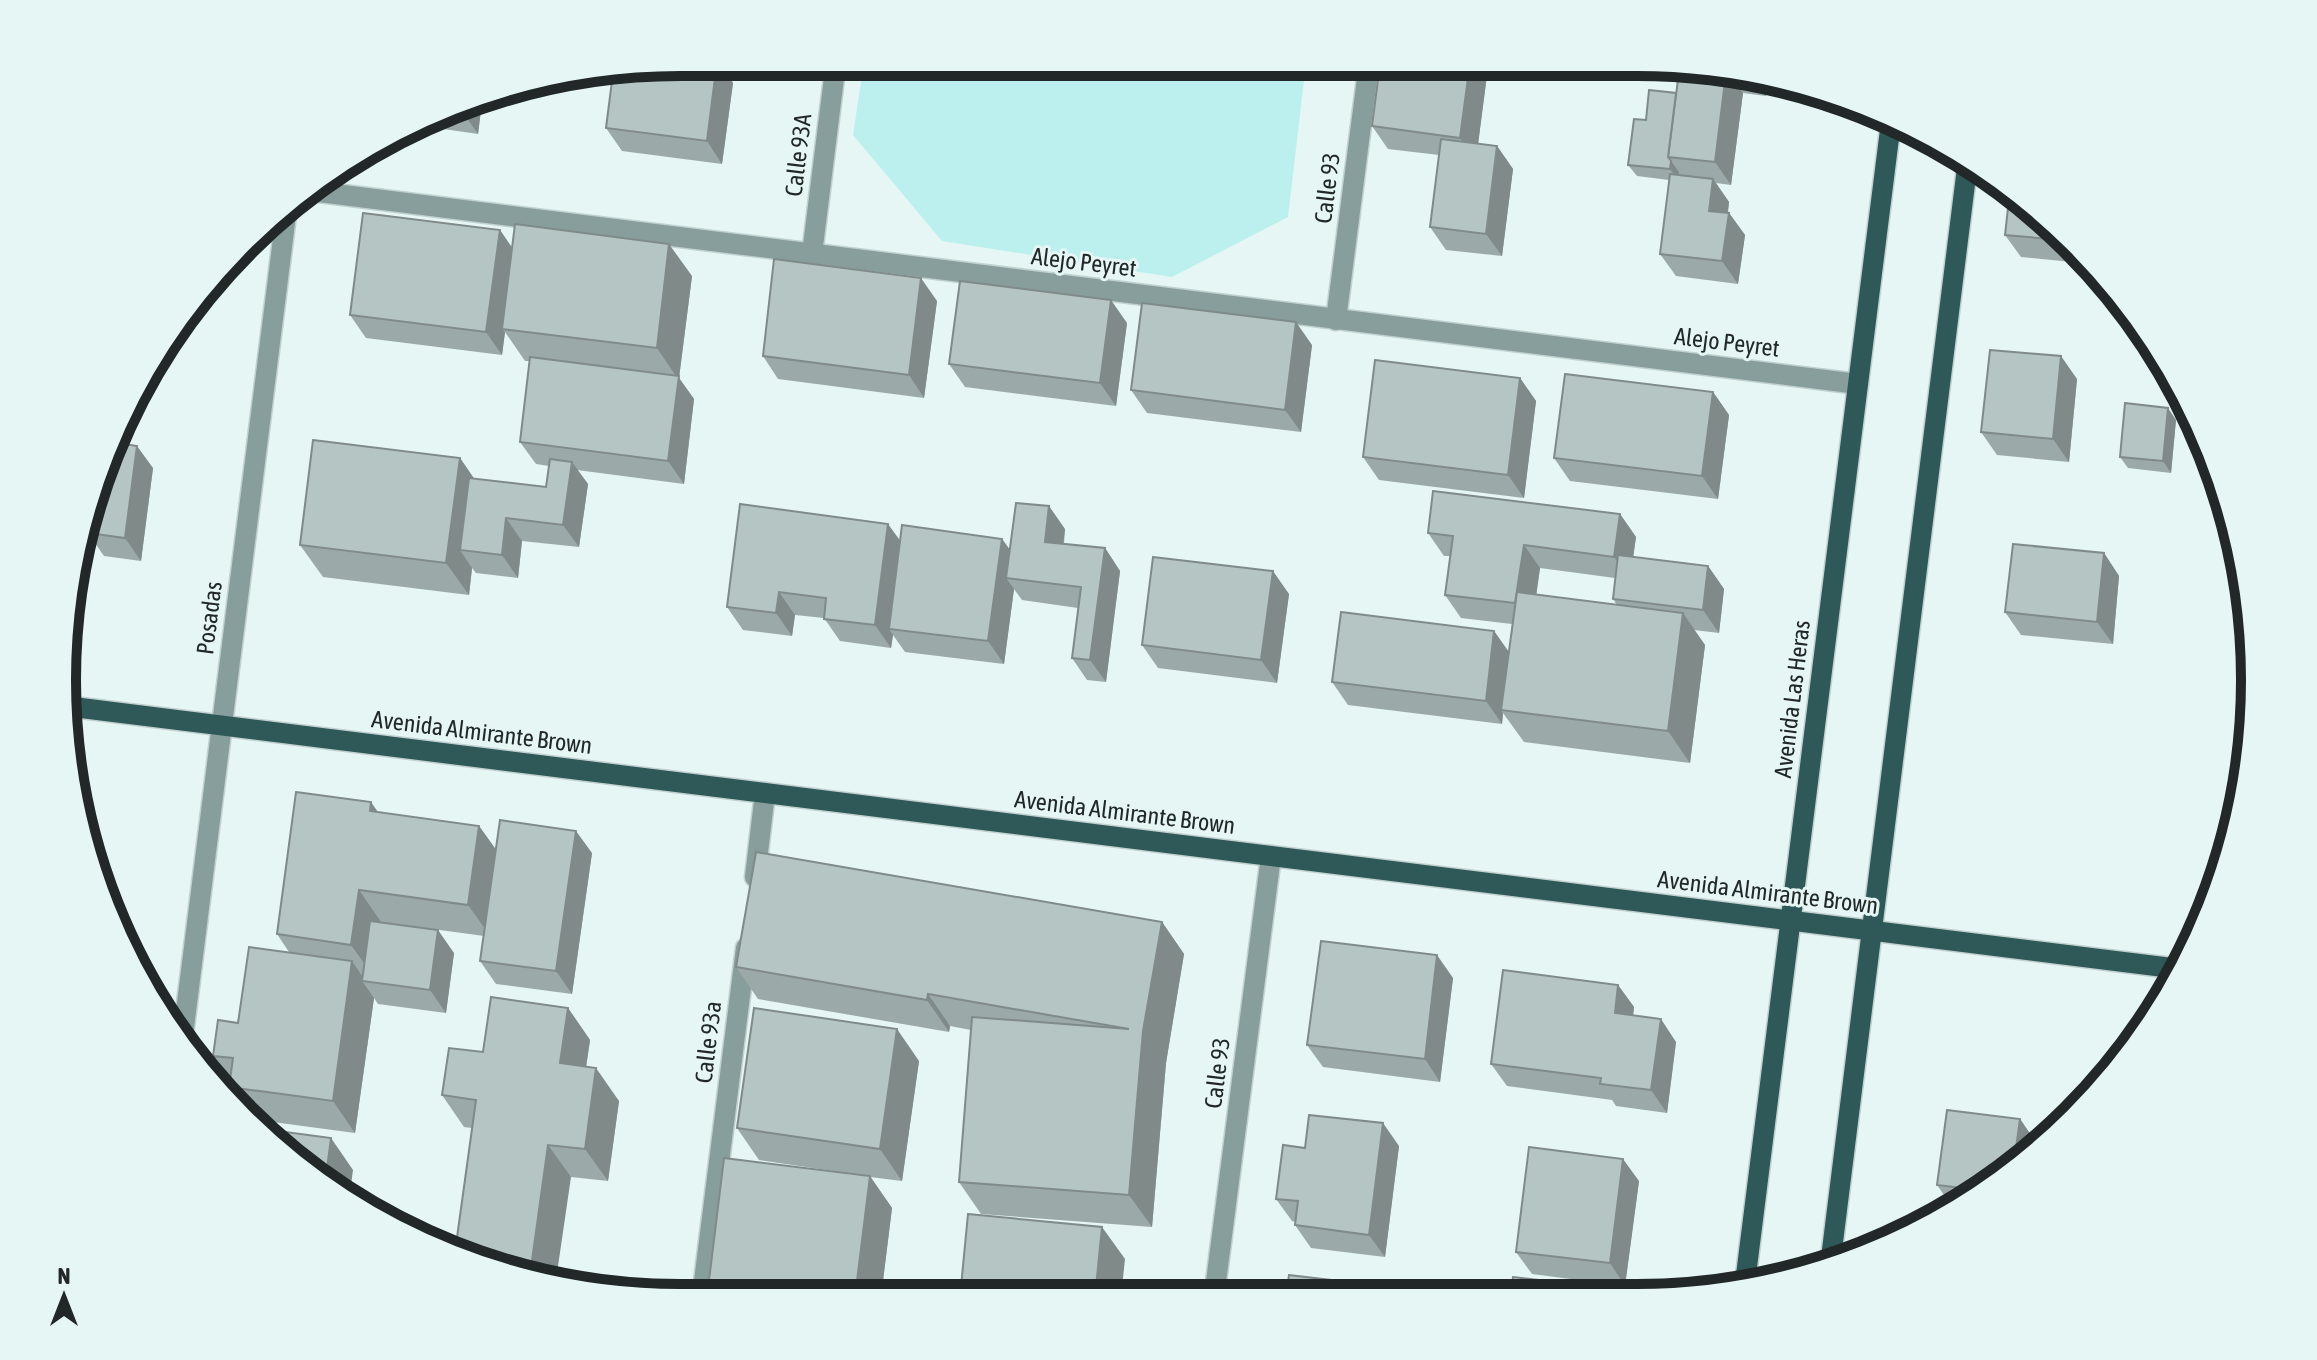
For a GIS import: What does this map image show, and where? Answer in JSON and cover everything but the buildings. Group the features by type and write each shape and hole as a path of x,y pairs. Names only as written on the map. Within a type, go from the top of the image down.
{"main road":[{"name":"Avenida Las Heras","path":"1746,1274 1890,132"},
{"path":"1832,1252 1966,174"},
{"name":"Avenida Almirante Brown","path":"77,707 2168,968"}],"street":[{"name":"Calle 93A","path":"812,254 834,76"},
{"name":"Calle 93","path":"1336,320 1367,76"},
{"name":"Alejo Peyret","path":"324,193 1858,384"},
{"name":"Posadas","path":"184,1025 285,224"},
{"path":"751,904 765,793"},
{"name":"Calle 93","path":"1216,1284 1271,856"},
{"name":"Calle 93a","path":"704,1284 747,935"}],"shaded area":[{"path":"862,76 1304,76 1288,217 1172,277 942,241 853,135"}]}
